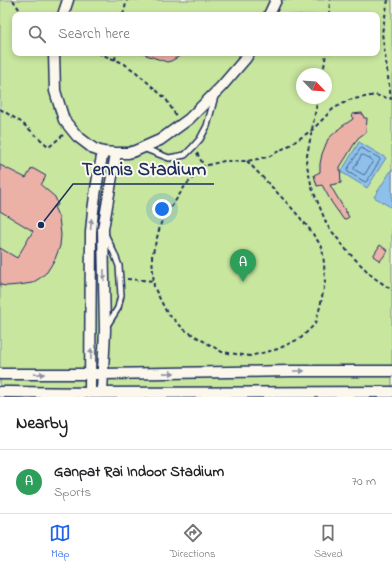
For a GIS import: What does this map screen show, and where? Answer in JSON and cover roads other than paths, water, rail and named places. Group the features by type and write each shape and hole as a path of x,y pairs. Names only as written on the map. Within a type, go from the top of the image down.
{"street":[{"path":"64,12 68,0"},
{"path":"270,12 276,0"},
{"path":"54,56 55,91 64,120 77,136 94,149 102,152 116,153 128,153 142,148 160,140 181,125 215,93 247,56"},
{"path":"96,393 90,373 91,232 96,182 102,152"},
{"path":"96,393 103,374 105,330 103,229 116,153"},
{"path":"0,374 392,371"},
{"path":"0,392 392,392"}],"lane":[{"path":"142,148 169,158 185,155 200,139 207,126 215,93"},
{"path":"103,229 119,266 121,295 118,308 105,330"}],"water":[{"path":"359,142 386,158 367,188 341,172"},
{"path":"392,169 392,208 374,197"}],"place":[{"name":"Tennis Stadium","path":"41,225"},
{"name":"Ganpat Rai Indoor Stadium","path":"243,282"}]}
